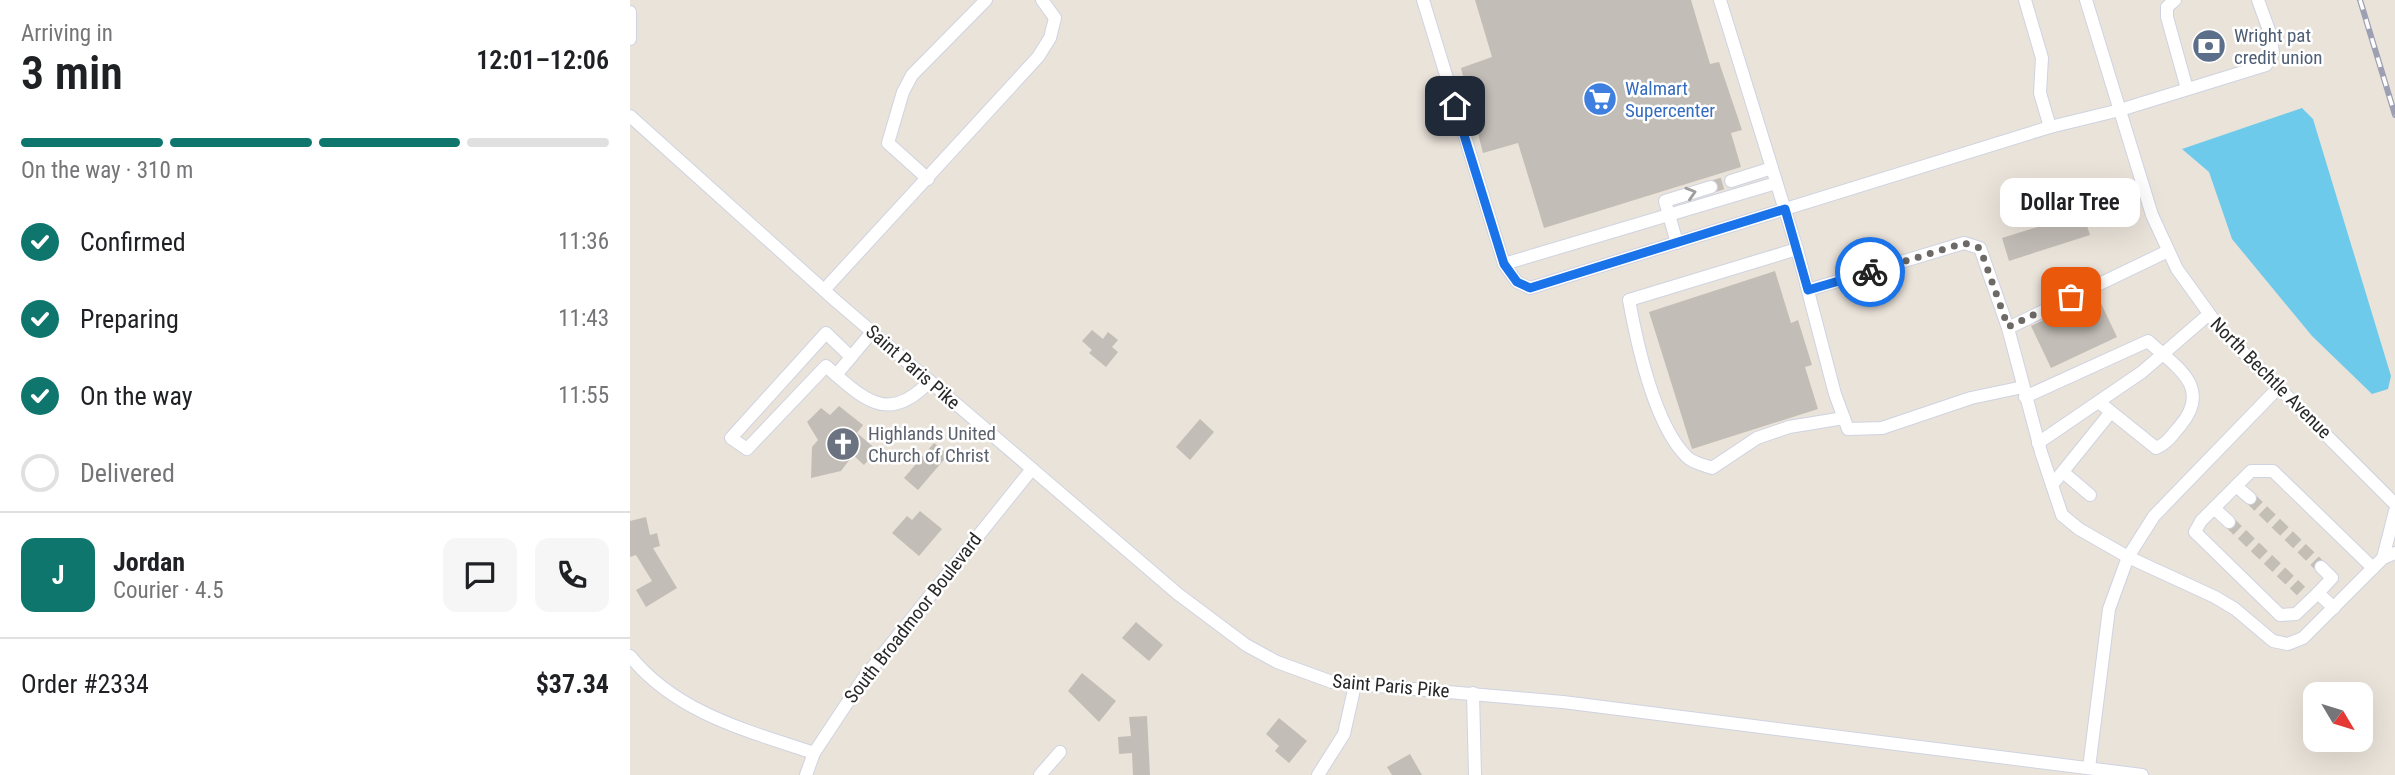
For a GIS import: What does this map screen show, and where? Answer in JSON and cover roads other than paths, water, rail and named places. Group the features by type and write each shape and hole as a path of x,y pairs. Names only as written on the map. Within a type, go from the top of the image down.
{"street":[{"path":"928,178 888,143 903,92 912,75 986,0"},
{"path":"824,290 1038,57 1050,38 1055,18 1042,0"},
{"path":"1423,0 1504,264 1517,282 1530,288 2050,127 2120,110 2270,61 2273,53 2270,33 2258,0"},
{"path":"1720,0 1797,249 1848,429 1882,428 1970,398 2024,392 2148,341 2190,381 2195,398 2189,415 2164,445 2155,448 2100,403"},
{"path":"2025,0 2042,58 2040,93 2050,127"},
{"name":"North Bechtle Avenue","path":"2087,0 2152,215 2168,251 2208,315 2395,504"},
{"path":"2175,0 2167,7 2167,18 2187,89"},
{"path":"630,12 630,39"},
{"name":"Saint Paris Pike","path":"630,116 872,332 1178,594 1228,633 1277,662 1306,674 1355,685 1473,693 1817,732 2141,775"},
{"path":"1731,181 1772,169"},
{"path":"1504,264 1776,183"},
{"path":"1676,243 1665,201 1711,187"},
{"path":"1808,290 1964,243 1980,248 2008,327 2038,443 2062,515 2079,529 2128,557 2216,597 2273,641 2288,644 2303,638 2373,568 2389,556 2395,511"},
{"path":"1797,249 1629,300 1635,334 1667,432 1689,459 1712,468 1757,438 1789,427 1844,418"},
{"path":"2008,327 2168,251"},
{"path":"2038,443 2100,403 2163,355 2208,315"},
{"path":"836,375 872,332"},
{"path":"851,356 826,333 731,438 743,449 750,447 826,366 860,396 878,404 908,397 930,382"},
{"path":"2089,768 2109,609 2128,557 2154,516 2278,388"},
{"path":"2052,485 2111,412"},
{"name":"South Broadmoor Boulevard","path":"806,775 814,753 863,679 1032,469"},
{"path":"2321,567 2332,578 2310,595 2296,614 2288,617 2280,615 2195,532 2214,508 2251,471 2273,471 2373,568"},
{"path":"2063,472 2090,495"},
{"path":"2236,486 2249,498"},
{"path":"2214,508 2229,522"},
{"path":"2310,595 2333,608"},
{"path":"630,656 654,681 704,714 814,753"},
{"path":"1318,775 1345,734 1355,685"},
{"path":"1473,693 1475,775"},
{"path":"1040,775 1060,752"}],"water":[{"path":"2302,108 2313,119 2391,376 2388,389 2372,394 2312,336 2232,239 2209,172 2182,149"}],"tunnel":[{"path":"1711,187 1731,181"},
{"path":"2250,498 2321,567"},
{"path":"2229,522 2301,591"}],"railway":[{"path":"2360,0 2395,115"}],"place":[{"name":"Wright pat credit union","path":"2209,46"},
{"name":"Walmart Supercenter","path":"1600,99"},
{"name":"Dollar Tree","path":"2071,297"},
{"name":"Highlands United Church of Christ","path":"843,444"}]}
